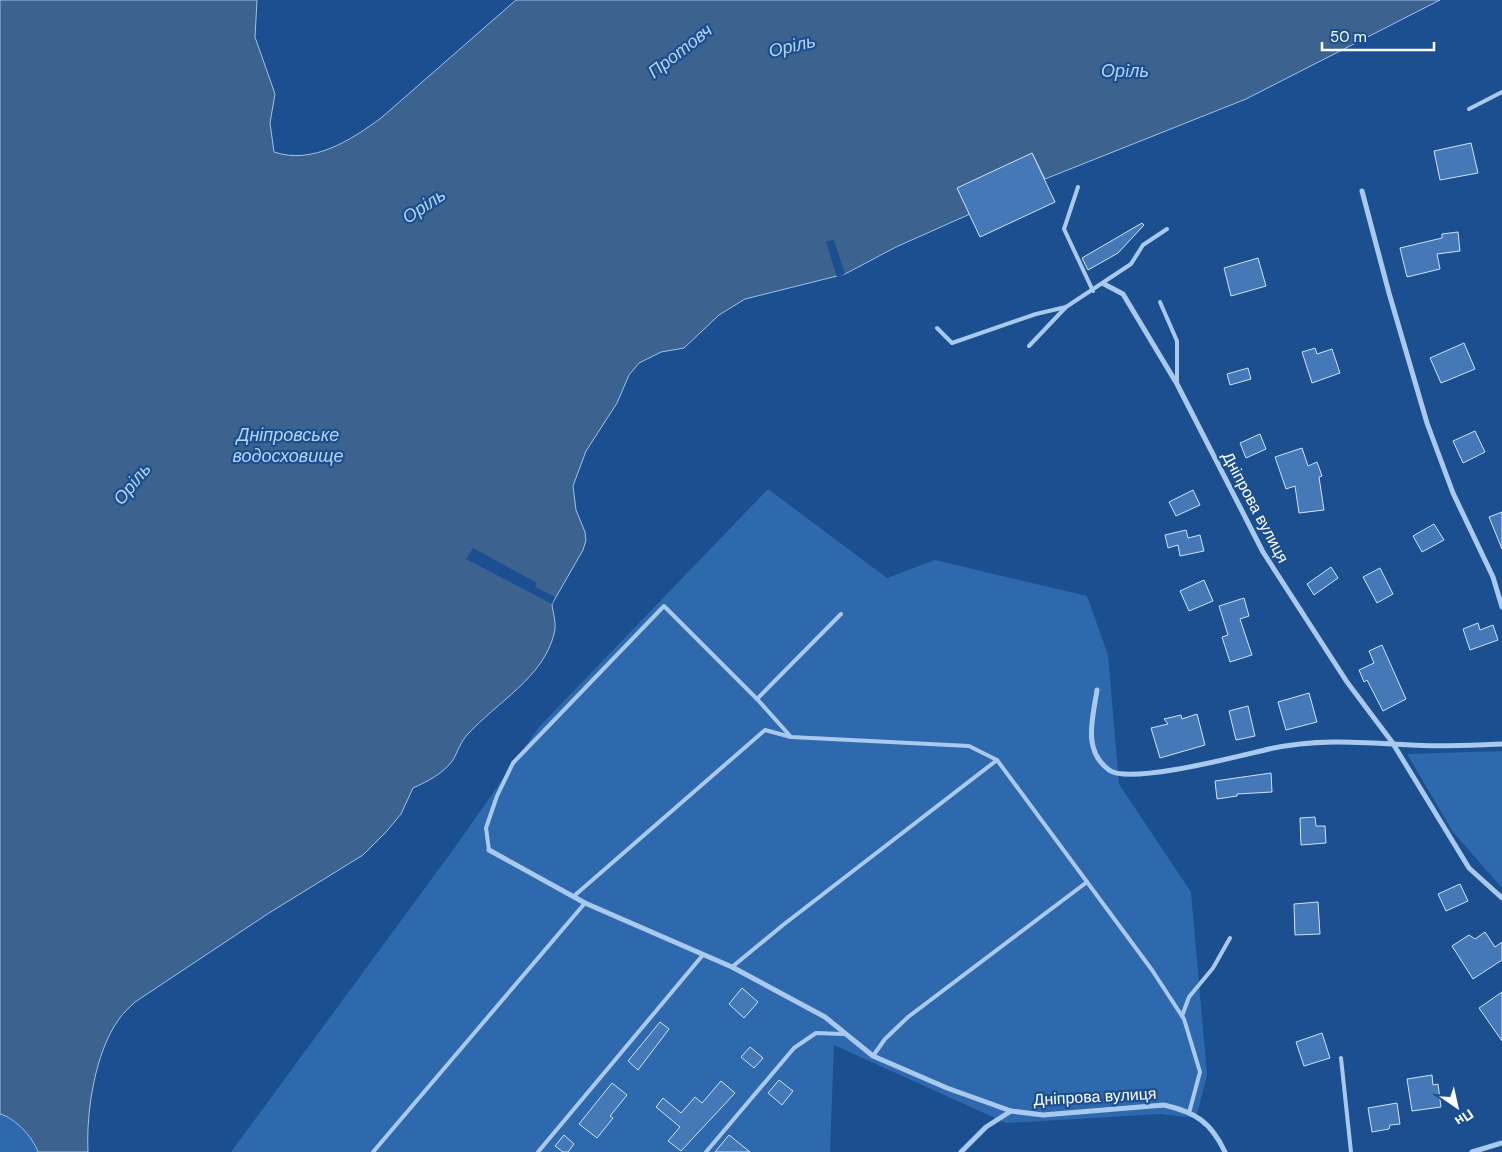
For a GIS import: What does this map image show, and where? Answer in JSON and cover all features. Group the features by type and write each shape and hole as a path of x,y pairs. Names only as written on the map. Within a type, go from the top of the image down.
{"street":[{"path":"1362,191 1389,293 1427,423 1453,493 1492,577 1502,607"},
{"name":"Дніпрова вулиця","path":"1104,284 1123,294 1177,384 1263,552 1347,682 1392,742 1469,868 1502,898"},
{"path":"1098,690 1091,737 1095,756 1111,771 1140,774 1202,766 1286,744 1357,741 1392,742 1411,745 1502,744"},
{"path":"489,850 585,903 702,956 732,967 825,1017 842,1034 873,1056 947,1088 1011,1111"},
{"name":"Дніпрова вулиця","path":"961,1152 986,1127 1011,1111 1043,1115 1164,1105 1189,1113 1205,1121 1225,1152"},
{"path":"1472,1152 1502,1142"}],"lane":[{"path":"1469,109 1502,92"},
{"path":"1078,187 1064,229 1093,290"},
{"path":"1029,346 1066,307 1104,284 1131,264 1143,245 1167,229"},
{"path":"1160,302 1177,342 1177,384"},
{"path":"937,328 952,343 1036,314 1066,307"},
{"path":"489,850 486,828 497,796 513,763 664,606 758,699 791,736"},
{"path":"758,699 840,614"},
{"path":"574,896 765,730 791,736 969,746 997,760 1152,970 1182,1016 1200,1072 1189,1113"},
{"path":"732,967 783,924 997,760"},
{"path":"873,1056 885,1039 908,1017 1087,882"},
{"path":"374,1152 585,903"},
{"path":"1182,1016 1189,997 1214,968 1230,938"},
{"path":"538,1152 702,956"},
{"path":"706,1152 794,1048 816,1033 842,1034"},
{"path":"1341,1058 1351,1152"}],"shaded area":[{"path":"768,489 887,578 935,560 1087,596 1108,655 1119,784 1191,892 1207,1075 1196,1118 1161,1114 1006,1123 834,1045 830,1152 231,1152 458,843 539,727"},
{"path":"1502,751 1502,888 1453,832 1407,754"},
{"path":"0,1114 6,1116 23,1129 36,1146 38,1152 0,1152"}],"water":[{"name":"Дніпровське водосховище","path":"0,0 257,0 255,37 275,94 270,123 274,152 303,155 317,153 344,142 381,118 516,0 1440,0 1246,99 1045,179 1032,153 970,214 896,247 845,274 745,299 719,315 684,348 661,352 639,363 629,375 617,403 586,451 573,486 576,510 585,532 586,540 583,550 552,604 555,630 548,650 540,664 530,677 468,734 461,743 453,760 445,769 430,780 413,788 401,814 363,855 269,913 135,1002 121,1017 111,1033 98,1065 91,1101 88,1152 38,1152 36,1146 23,1129 6,1116 0,1114"}],"pier":[{"path":"834,240 845,274 837,277 826,242"},
{"path":"473,548 537,583 535,587 555,597 552,604 466,559"}],"building":[{"path":"1471,143 1478,173 1440,180 1434,151"},
{"path":"1032,153 1055,202 980,237 957,188"},
{"path":"1142,223 1144,225 1118,253 1088,270 1082,258"},
{"path":"1458,232 1460,251 1437,254 1440,269 1407,277 1400,248 1442,238 1442,234"},
{"path":"1258,258 1266,286 1231,296 1224,268"},
{"path":"1464,343 1475,369 1441,383 1430,358"},
{"path":"1315,348 1317,354 1332,349 1340,373 1312,383 1302,352"},
{"path":"1248,368 1251,379 1230,385 1227,374"},
{"path":"1475,431 1485,452 1463,463 1453,441"},
{"path":"1260,434 1266,449 1246,458 1240,443"},
{"path":"1302,448 1308,466 1317,462 1322,476 1319,477 1324,510 1299,513 1295,486 1286,489 1275,457"},
{"path":"1193,490 1200,505 1176,516 1169,502"},
{"path":"1502,512 1502,549 1489,517"},
{"path":"1434,524 1444,540 1422,552 1413,536"},
{"path":"1186,530 1188,538 1200,535 1204,551 1180,556 1178,545 1168,548 1165,535"},
{"path":"1331,567 1338,578 1314,595 1307,584"},
{"path":"1380,568 1393,594 1377,603 1363,577"},
{"path":"1204,580 1213,601 1189,611 1180,591"},
{"path":"1244,598 1249,616 1240,619 1252,655 1230,662 1222,637 1228,635 1219,606"},
{"path":"1478,623 1480,630 1493,625 1498,640 1470,650 1463,629"},
{"path":"1382,645 1406,699 1383,711 1367,680 1364,682 1359,670 1374,663 1369,651"},
{"path":"1309,693 1317,722 1286,730 1278,702"},
{"path":"1248,706 1255,736 1236,740 1229,711"},
{"path":"1197,714 1205,745 1160,758 1151,728 1168,724 1164,719 1181,715 1182,719"},
{"path":"1271,773 1272,792 1237,794 1237,796 1217,799 1215,781"},
{"path":"1315,817 1316,826 1325,826 1326,843 1301,845 1300,818"},
{"path":"1460,884 1468,901 1446,911 1438,894"},
{"path":"1318,902 1320,934 1295,935 1294,904"},
{"path":"1485,932 1495,947 1502,942 1502,960 1473,979 1452,946 1469,935 1475,939"},
{"path":"742,988 758,1002 744,1018 729,1004"},
{"path":"1502,992 1502,1041 1479,1008"},
{"path":"660,1022 669,1029 638,1070 628,1061"},
{"path":"1322,1033 1330,1058 1304,1066 1296,1042"},
{"path":"750,1047 763,1058 754,1068 741,1057"},
{"path":"1432,1075 1433,1085 1438,1084 1441,1107 1412,1111 1407,1079"},
{"path":"779,1080 793,1091 782,1105 768,1093"},
{"path":"721,1081 735,1093 681,1151 668,1141 680,1127 656,1107 663,1098 681,1113 695,1097 702,1103"},
{"path":"612,1083 627,1095 610,1116 613,1118 597,1138 579,1124"},
{"path":"1397,1103 1400,1124 1390,1125 1389,1129 1372,1132 1368,1108"},
{"path":"564,1135 574,1144 568,1152 563,1152 555,1146"},
{"path":"729,1135 750,1152 715,1152"}],"water label":[{"name":"Оріль","path":"792,46"},
{"name":"Протовч","path":"680,51"},
{"name":"Орiль","path":"1125,71"},
{"name":"Оріль","path":"424,206"},
{"name":"Оріль","path":"132,484"}]}
